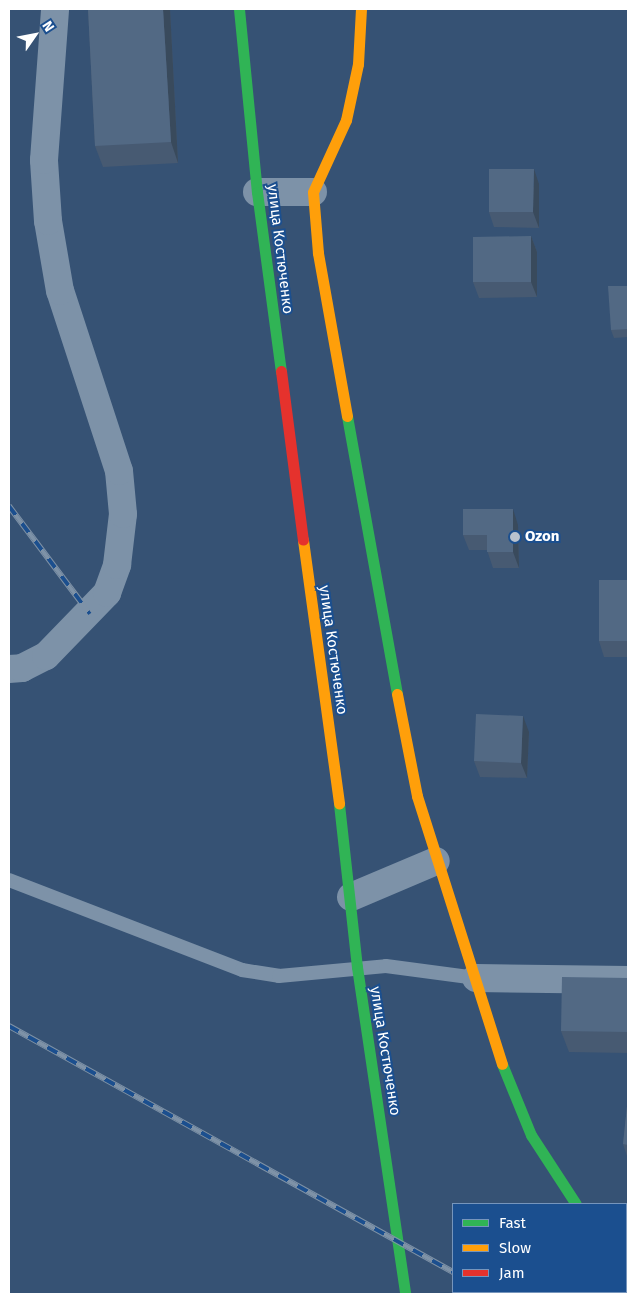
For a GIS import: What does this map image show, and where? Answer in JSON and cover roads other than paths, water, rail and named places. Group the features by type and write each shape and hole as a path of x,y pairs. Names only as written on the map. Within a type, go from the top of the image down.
{"street":[{"path":"9,669 22,668 46,656 107,594 117,566 123,514 118,471 60,290 48,221 44,160 55,9"},
{"name":"улица Костюченко","path":"239,9 257,192 351,897 357,967 405,1294"},
{"path":"362,9 358,64 346,120 312,192 318,253 384,624 417,796 436,861 476,978 515,1102 552,1171 575,1203"},
{"path":"257,192 312,192"},
{"path":"351,897 436,861"},
{"path":"476,978 628,980"}],"lane":[{"path":"9,880 242,970 279,976 357,967 386,966 476,978"}],"railway":[{"path":"9,506 90,614"},
{"path":"9,1026 452,1271"}],"place":[{"name":"Ozon","path":"515,537"}]}
